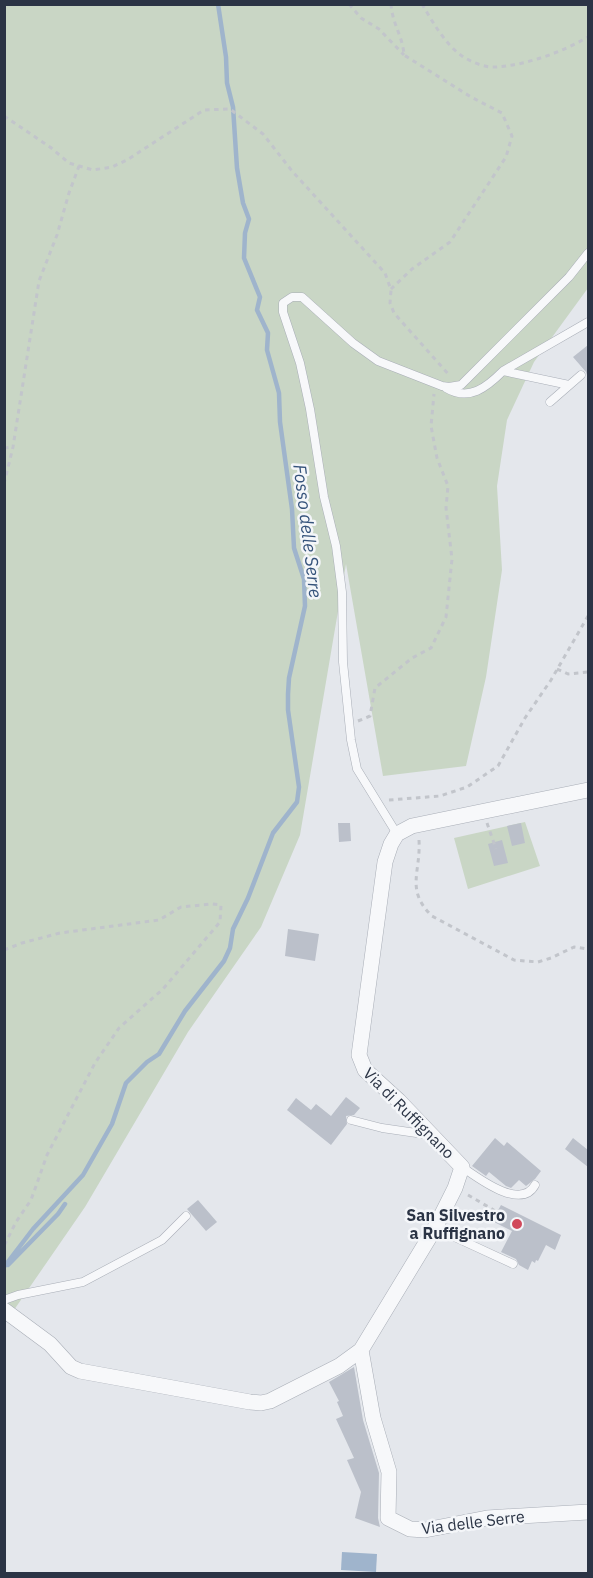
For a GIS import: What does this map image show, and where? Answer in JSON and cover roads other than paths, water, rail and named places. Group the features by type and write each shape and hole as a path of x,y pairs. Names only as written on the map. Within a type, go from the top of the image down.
{"street":[{"path":"403,831 483,810 588,790"},
{"name":"Via di Ruffignano","path":"4,1310 50,1344 71,1367 80,1371 250,1402 270,1401 339,1366 361,1350 435,1228 456,1188 462,1167 432,1134 365,1070 358,1055 386,862 391,844 403,831"},
{"name":"Via delle Serre","path":"361,1350 373,1418 388,1472 388,1518 410,1529 425,1530 487,1518 588,1512"}],"lane":[{"path":"403,831 376,802 357,770 349,724 343,662 342,592 336,546 324,497 310,409 300,363 283,312 284,303 292,297 302,297 353,343 378,360 449,387 461,385 569,277 588,253"},
{"path":"439,384 449,391 462,393 479,391 503,371 588,322"},
{"path":"503,371 569,386"},
{"path":"550,402 581,375"},
{"path":"351,1120 427,1136 432,1134"},
{"path":"462,1167 512,1195 525,1195 531,1192 535,1185"},
{"path":"4,1300 82,1282 162,1240 186,1216"},
{"path":"435,1228 513,1264"}],"water":[{"path":"342,1552 377,1554 376,1572 341,1570"}],"waterway":[{"name":"Fosso delle Serre","path":"4,1267 33,1229 83,1175 112,1124 126,1083 147,1062 159,1054 185,1011 224,961 230,948 233,929 248,898 273,833 297,802 299,787 288,710 288,694 289,678 305,606 304,579 294,548 279,393 267,350 268,333 257,310 260,297 244,258 245,233 249,219 243,203 237,168 233,107 227,83 226,57 218,4"},
{"path":"8,1265 65,1204"}],"place":[{"name":"San Silvestro a Ruffignano","path":"517,1224"}]}
